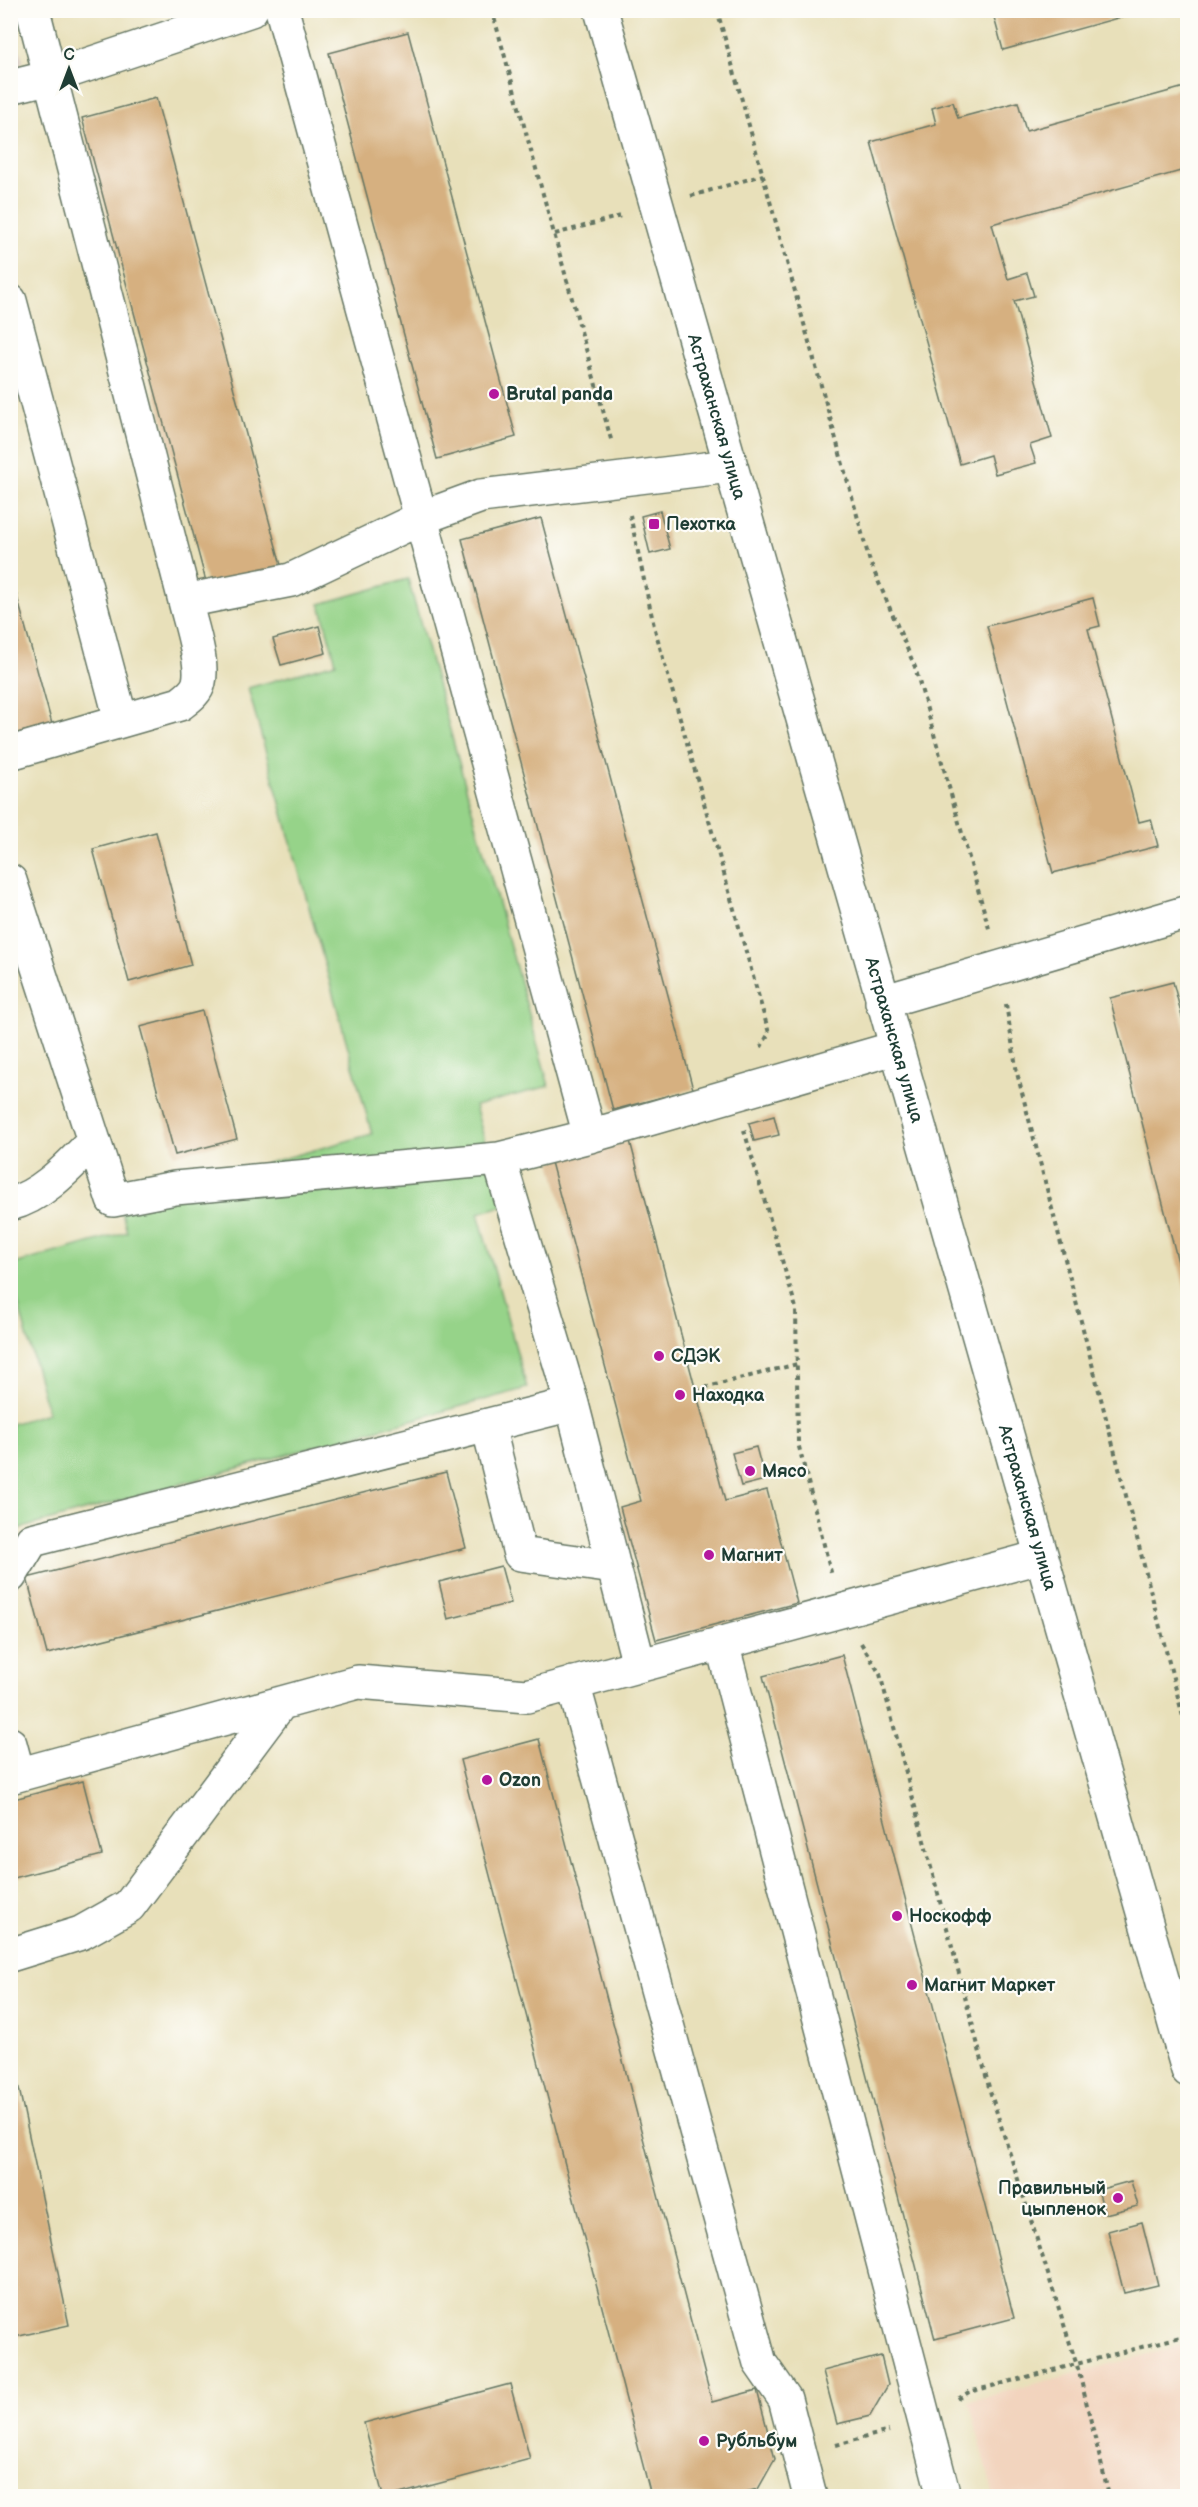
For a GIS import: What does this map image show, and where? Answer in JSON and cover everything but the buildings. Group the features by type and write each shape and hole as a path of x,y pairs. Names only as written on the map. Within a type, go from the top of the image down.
{"main road":[{"path":"10,753 180,704 194,694 199,682 199,665 185,601 33,10"},
{"path":"10,87 51,77 251,10"},
{"path":"282,10 590,1136"},
{"name":"Астраханская улица","path":"601,10 1188,2070"},
{"path":"10,301 121,720"},
{"path":"185,601 291,580 421,518 481,496 730,466"},
{"path":"10,881 113,1200 175,1188 499,1159 590,1136 895,1048"},
{"path":"882,1002 1188,912"},
{"path":"10,1204 38,1190 61,1173 94,1141"},
{"path":"499,1159 572,1404 639,1665"},
{"path":"10,1576 32,1540 572,1404"},
{"path":"488,1425 520,1554 614,1567"},
{"path":"13,1765 281,1703 358,1682 527,1696 1040,1557"},
{"path":"722,1643 944,2496"},
{"path":"573,1683 760,2363 785,2399 809,2491"},
{"path":"10,1955 81,1934 129,1906 281,1703"}],"path":[{"path":"492,10 622,479 654,626 769,1033 734,1094 796,1308 798,1443 841,1611 880,1674 990,2091 1076,2364 1109,2496"},
{"path":"717,10 870,562 915,667 1000,969 1017,1073 1188,1736"},
{"path":"696,1390 797,1364"},
{"path":"809,2491 837,2444 924,2422 969,2392 1188,2335"}],"shaded area":[{"path":"10,15 23,61 15,73 10,74"},
{"path":"1187,2344 1187,2496 994,2496 969,2401"}],"green space":[{"path":"408,579 549,1086 475,1106 503,1206 478,1213 527,1388 11,1531 11,1424 48,1413 11,1277 11,1265 127,1232 120,1204 372,1134 248,688 336,663 320,604"}],"place":[{"name":"Brutal panda","path":"494,394"},
{"name":"Пехотка","path":"654,524"},
{"name":"СДЭК","path":"659,1356"},
{"name":"Находка","path":"680,1395"},
{"name":"Мясо","path":"750,1471"},
{"name":"Магнит","path":"709,1555"},
{"name":"Ozon","path":"487,1780"},
{"name":"Носкофф","path":"897,1916"},
{"name":"Магнит Маркет","path":"912,1985"},
{"name":"Правильный цыпленок","path":"1118,2198"},
{"name":"Рубльбум","path":"704,2441"}]}
